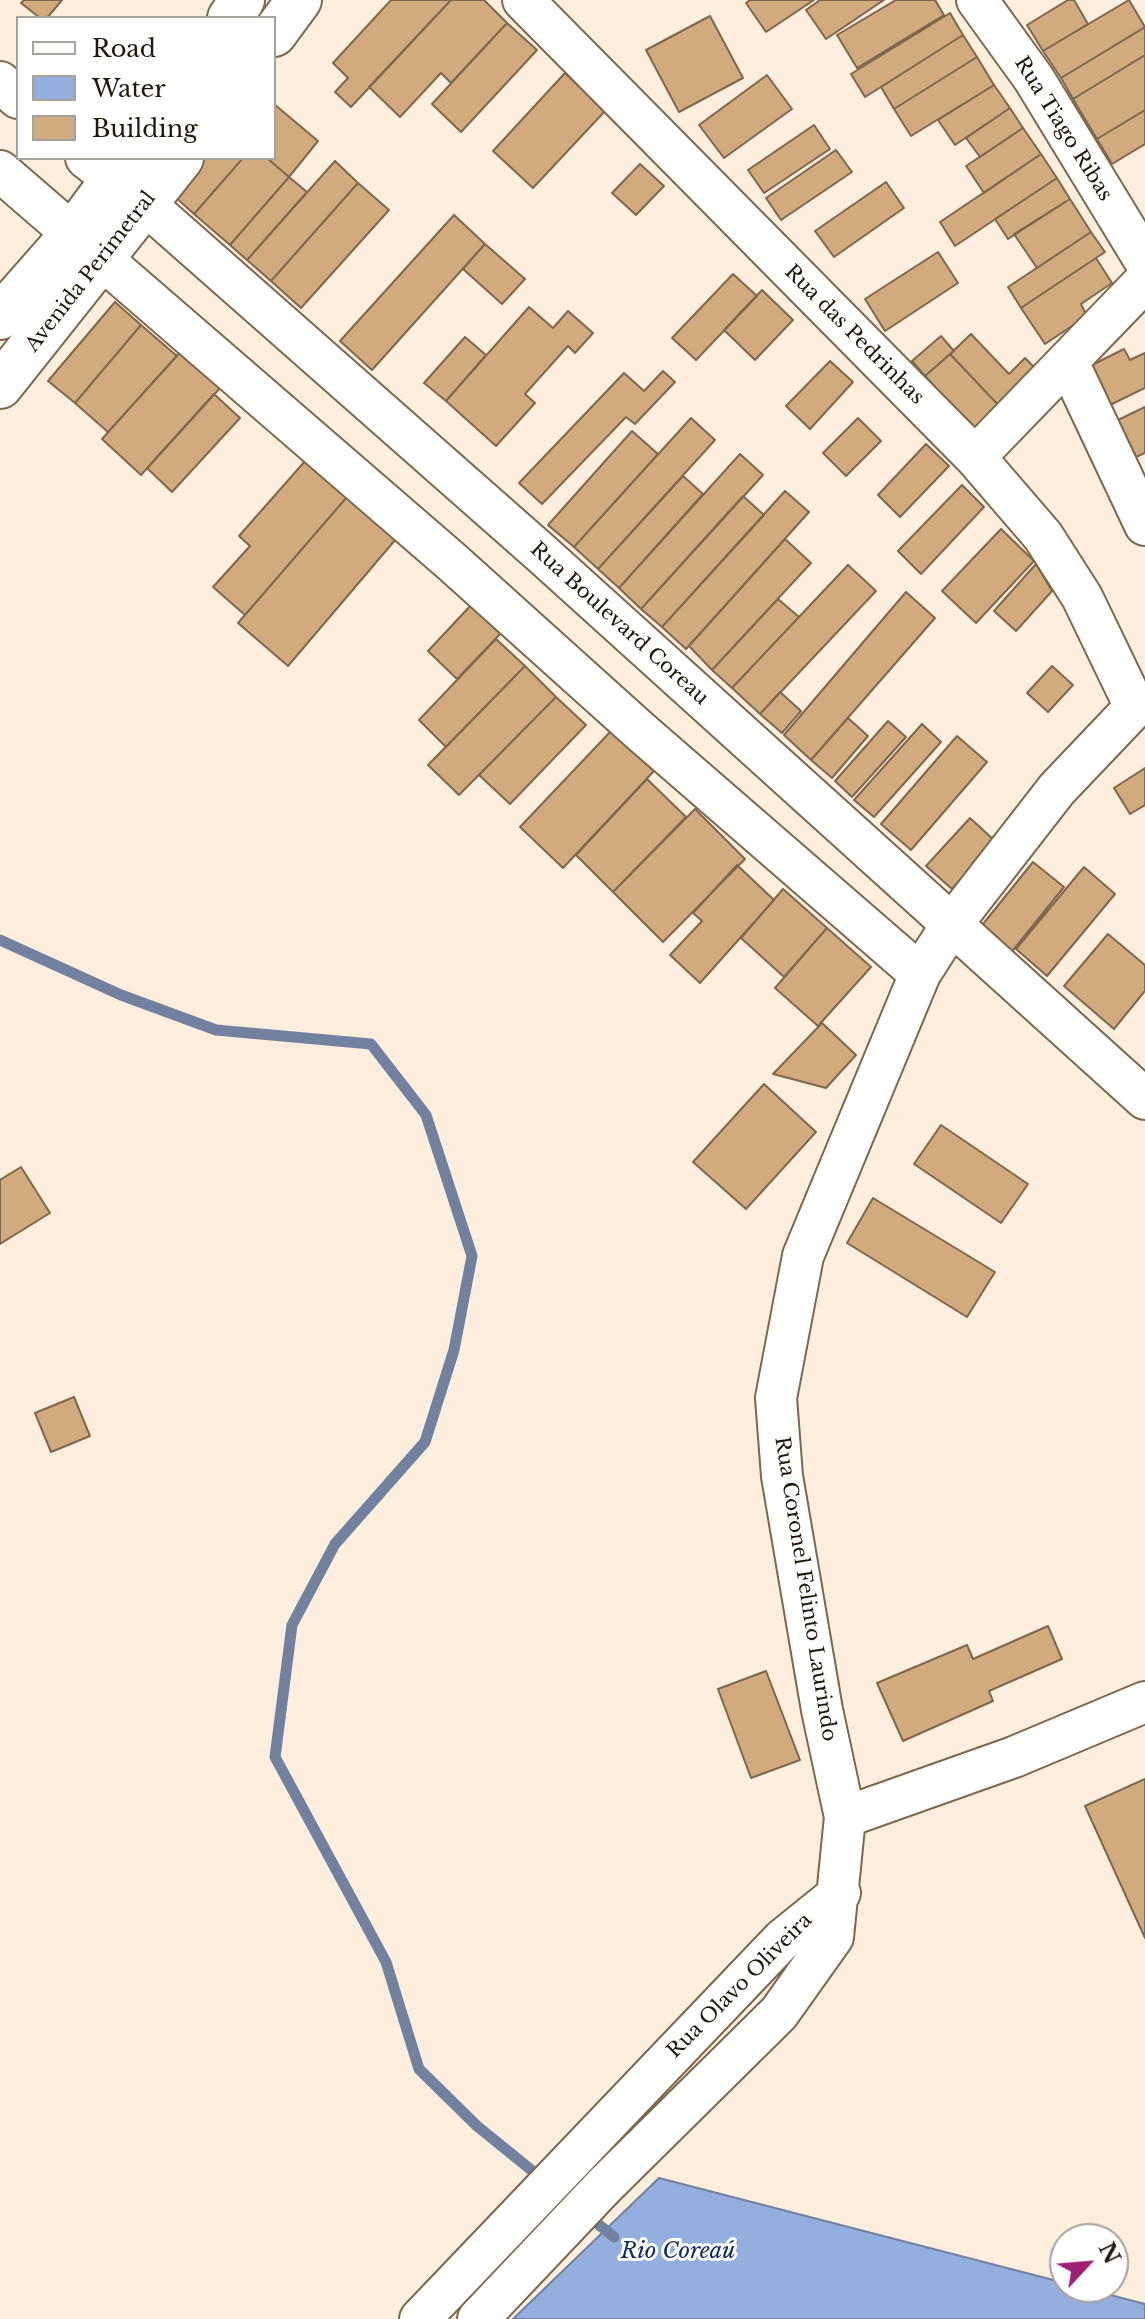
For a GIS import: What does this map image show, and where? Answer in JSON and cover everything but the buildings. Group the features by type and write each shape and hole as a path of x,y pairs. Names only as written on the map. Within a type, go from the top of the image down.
{"street":[{"path":"276,31 299,0"},
{"name":"Rua das Pedrinhas","path":"523,0 975,457 1051,548 1082,597 1140,705"},
{"name":"Rua Tiago Ribas","path":"977,0 1034,79 1145,261"},
{"path":"0,82 16,96"},
{"name":"Avenida Perimetral","path":"0,386 88,246 118,175 174,160"},
{"path":"0,171 920,974"},
{"name":"Rua Boulevard Coreau","path":"118,175 1145,1099"},
{"name":"Avenida Perimetral","path":"0,317 88,246"},
{"path":"975,457 1145,281"},
{"path":"1068,362 1145,525"},
{"name":"Rua Coronel Felinto Laurindo","path":"840,1893 845,1817 822,1710 782,1476 776,1398 803,1256 920,974 952,924 1057,789 1140,705"},
{"path":"845,1817 1014,1757 1145,1702"},
{"name":"Rua Olavo Oliveira","path":"420,2319 783,1939 840,1893"},
{"name":"Rua Olavo Oliveira","path":"478,2319 604,2186 779,2013 833,1937 840,1893"}],"water":[{"name":"Rio Coreaú","path":"659,2178 1049,2279 1049,2303 1129,2303 1129,2300 1145,2304 1145,2319 513,2319"}],"waterway":[{"path":"0,940 121,995 216,1030 371,1044 426,1115 472,1256 454,1350 425,1442 335,1544 292,1625 275,1757 386,1962 419,2069 477,2126 614,2237"}]}
